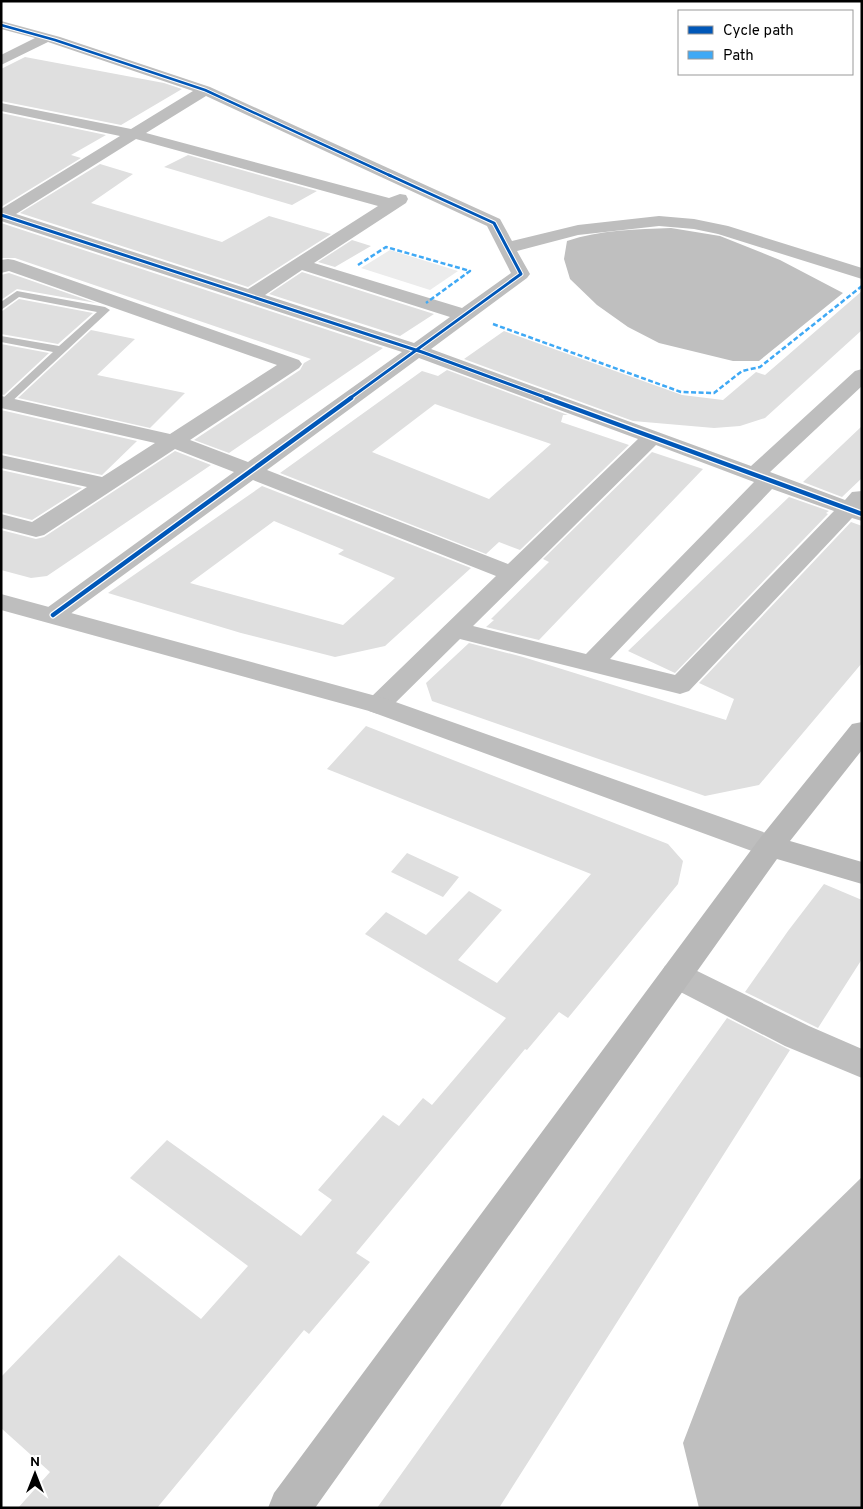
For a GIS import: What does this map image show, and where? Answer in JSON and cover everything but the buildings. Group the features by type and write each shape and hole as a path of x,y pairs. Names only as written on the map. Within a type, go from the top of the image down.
{"main road":[{"path":"289,1508 770,846 862,731"},
{"path":"770,846 862,873"}],"street":[{"path":"1,25 206,90 494,222 520,274 53,615"},
{"path":"1,60 46,38"},
{"path":"2,215 206,90"},
{"path":"1,107 133,134 392,204"},
{"path":"250,296 418,187"},
{"path":"2,215 416,350 761,477 857,507 680,685 456,630"},
{"path":"507,248 578,230 659,221 694,224 722,230 862,274"},
{"path":"1,268 8,264 292,364 36,530 1,521"},
{"path":"300,264 465,315"},
{"path":"591,664 761,477 862,375"},
{"path":"2,403 174,440 513,574"},
{"path":"378,705 652,437"},
{"path":"1,460 106,484"},
{"path":"1,602 378,705 770,846"},
{"path":"676,976 797,1036 862,1064"}],"lane":[{"path":"1,307 17,294 105,310 2,403"},
{"path":"1,339 61,350"}],"shaded area":[{"path":"671,228 720,236 780,260 843,293 759,361 733,361 659,343 628,327 597,305 570,279 564,259 567,241 605,232"},
{"path":"390,250 458,271 430,290 361,268"},
{"path":"862,1177 862,1508 699,1508 683,1443 739,1297"}],"marked path":[{"path":"358,265 386,247 470,271 426,303"},
{"path":"493,324 681,392 714,393 742,371 760,367 862,286"}],"cycle path":[{"path":"1,25 55,40 205,90 494,223 521,274 53,615"},
{"path":"1,215 422,352 862,514"}]}
